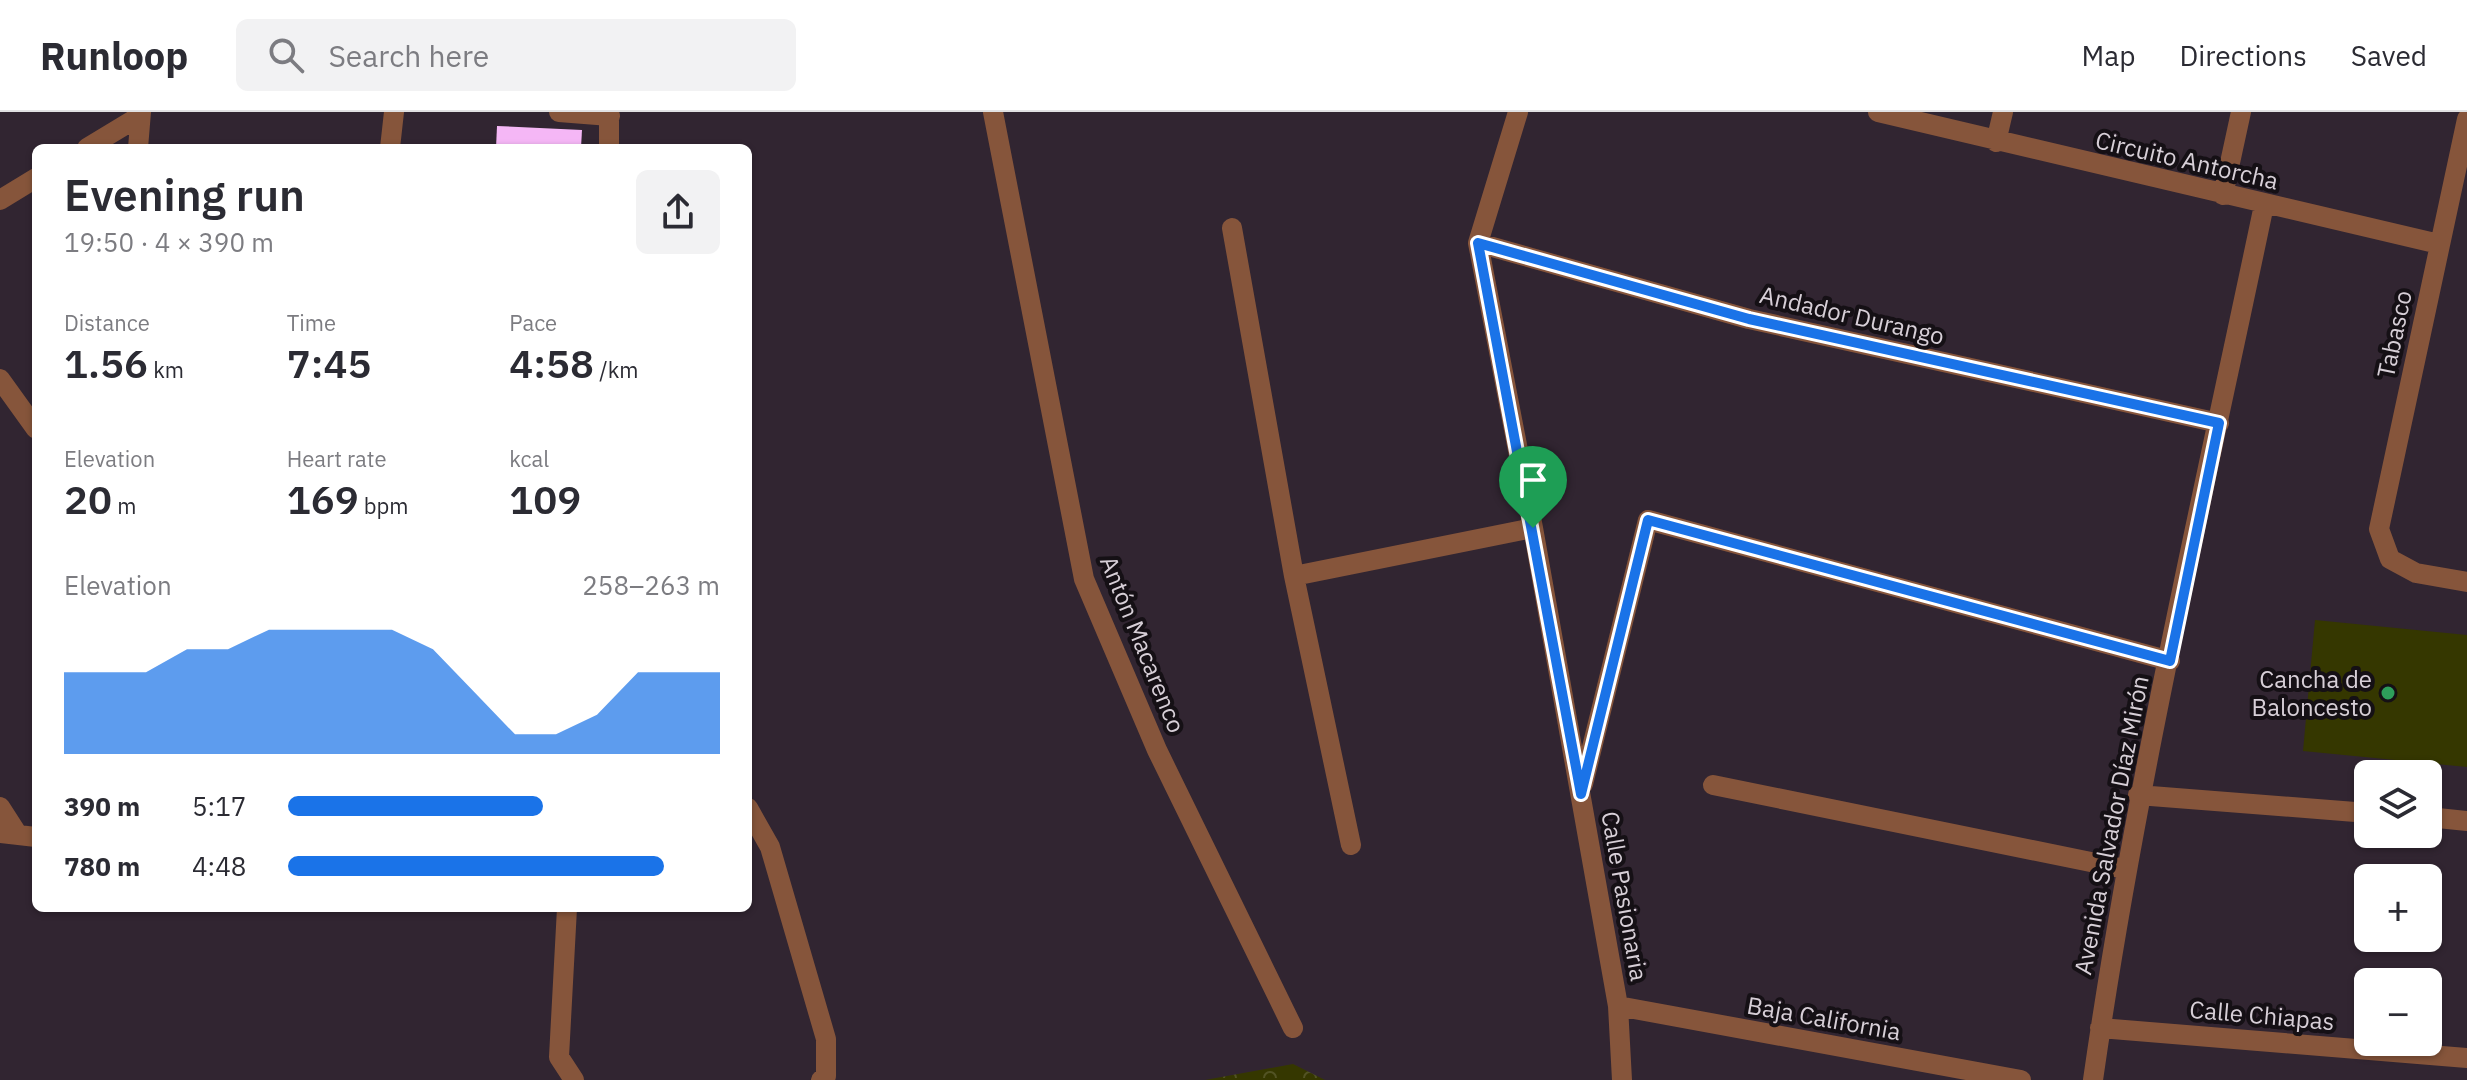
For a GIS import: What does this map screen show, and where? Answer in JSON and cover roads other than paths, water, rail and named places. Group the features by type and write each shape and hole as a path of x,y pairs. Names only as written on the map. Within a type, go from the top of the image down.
{"street":[{"path":"390,144 394,112"},
{"path":"559,112 610,114 609,144"},
{"name":"Antón Macarenco","path":"993,112 1084,579 1157,750 1293,1028"},
{"name":"Calle Pasionaria","path":"1518,112 1478,243 1533,528 1618,1006 1622,1080"},
{"name":"Circuito Antorcha","path":"1878,112 2439,244"},
{"path":"1996,142 2003,112"},
{"path":"2223,195 2241,112"},
{"path":"93,144 141,114"},
{"path":"138,144 141,114"},
{"name":"Tabasco","path":"2467,119 2379,529 2390,559 2416,573 2467,582"},
{"path":"0,200 32,180"},
{"name":"Avenida Salvador Díaz Mirón","path":"2093,1080 2138,795 2170,661 2264,205"},
{"path":"1232,228 1294,576 1351,845"},
{"name":"Andador Durango","path":"1478,243 1749,319 2219,423"},
{"path":"0,379 32,423"},
{"path":"1581,794 1648,520 2170,661"},
{"path":"1294,576 1533,528"},
{"path":"1713,785 2125,869"},
{"path":"2138,795 2354,812"},
{"path":"0,807 18,835"},
{"path":"752,815 770,847 826,1039 826,1076 821,1080"},
{"path":"2442,818 2467,821"},
{"path":"567,912 559,1057 574,1080"},
{"name":"Baja California","path":"1618,1006 2021,1080"},
{"name":"Calle Chiapas","path":"2100,1028 2467,1058"}],"place":[{"name":"Cancha de Baloncesto","path":"2388,693"}]}
